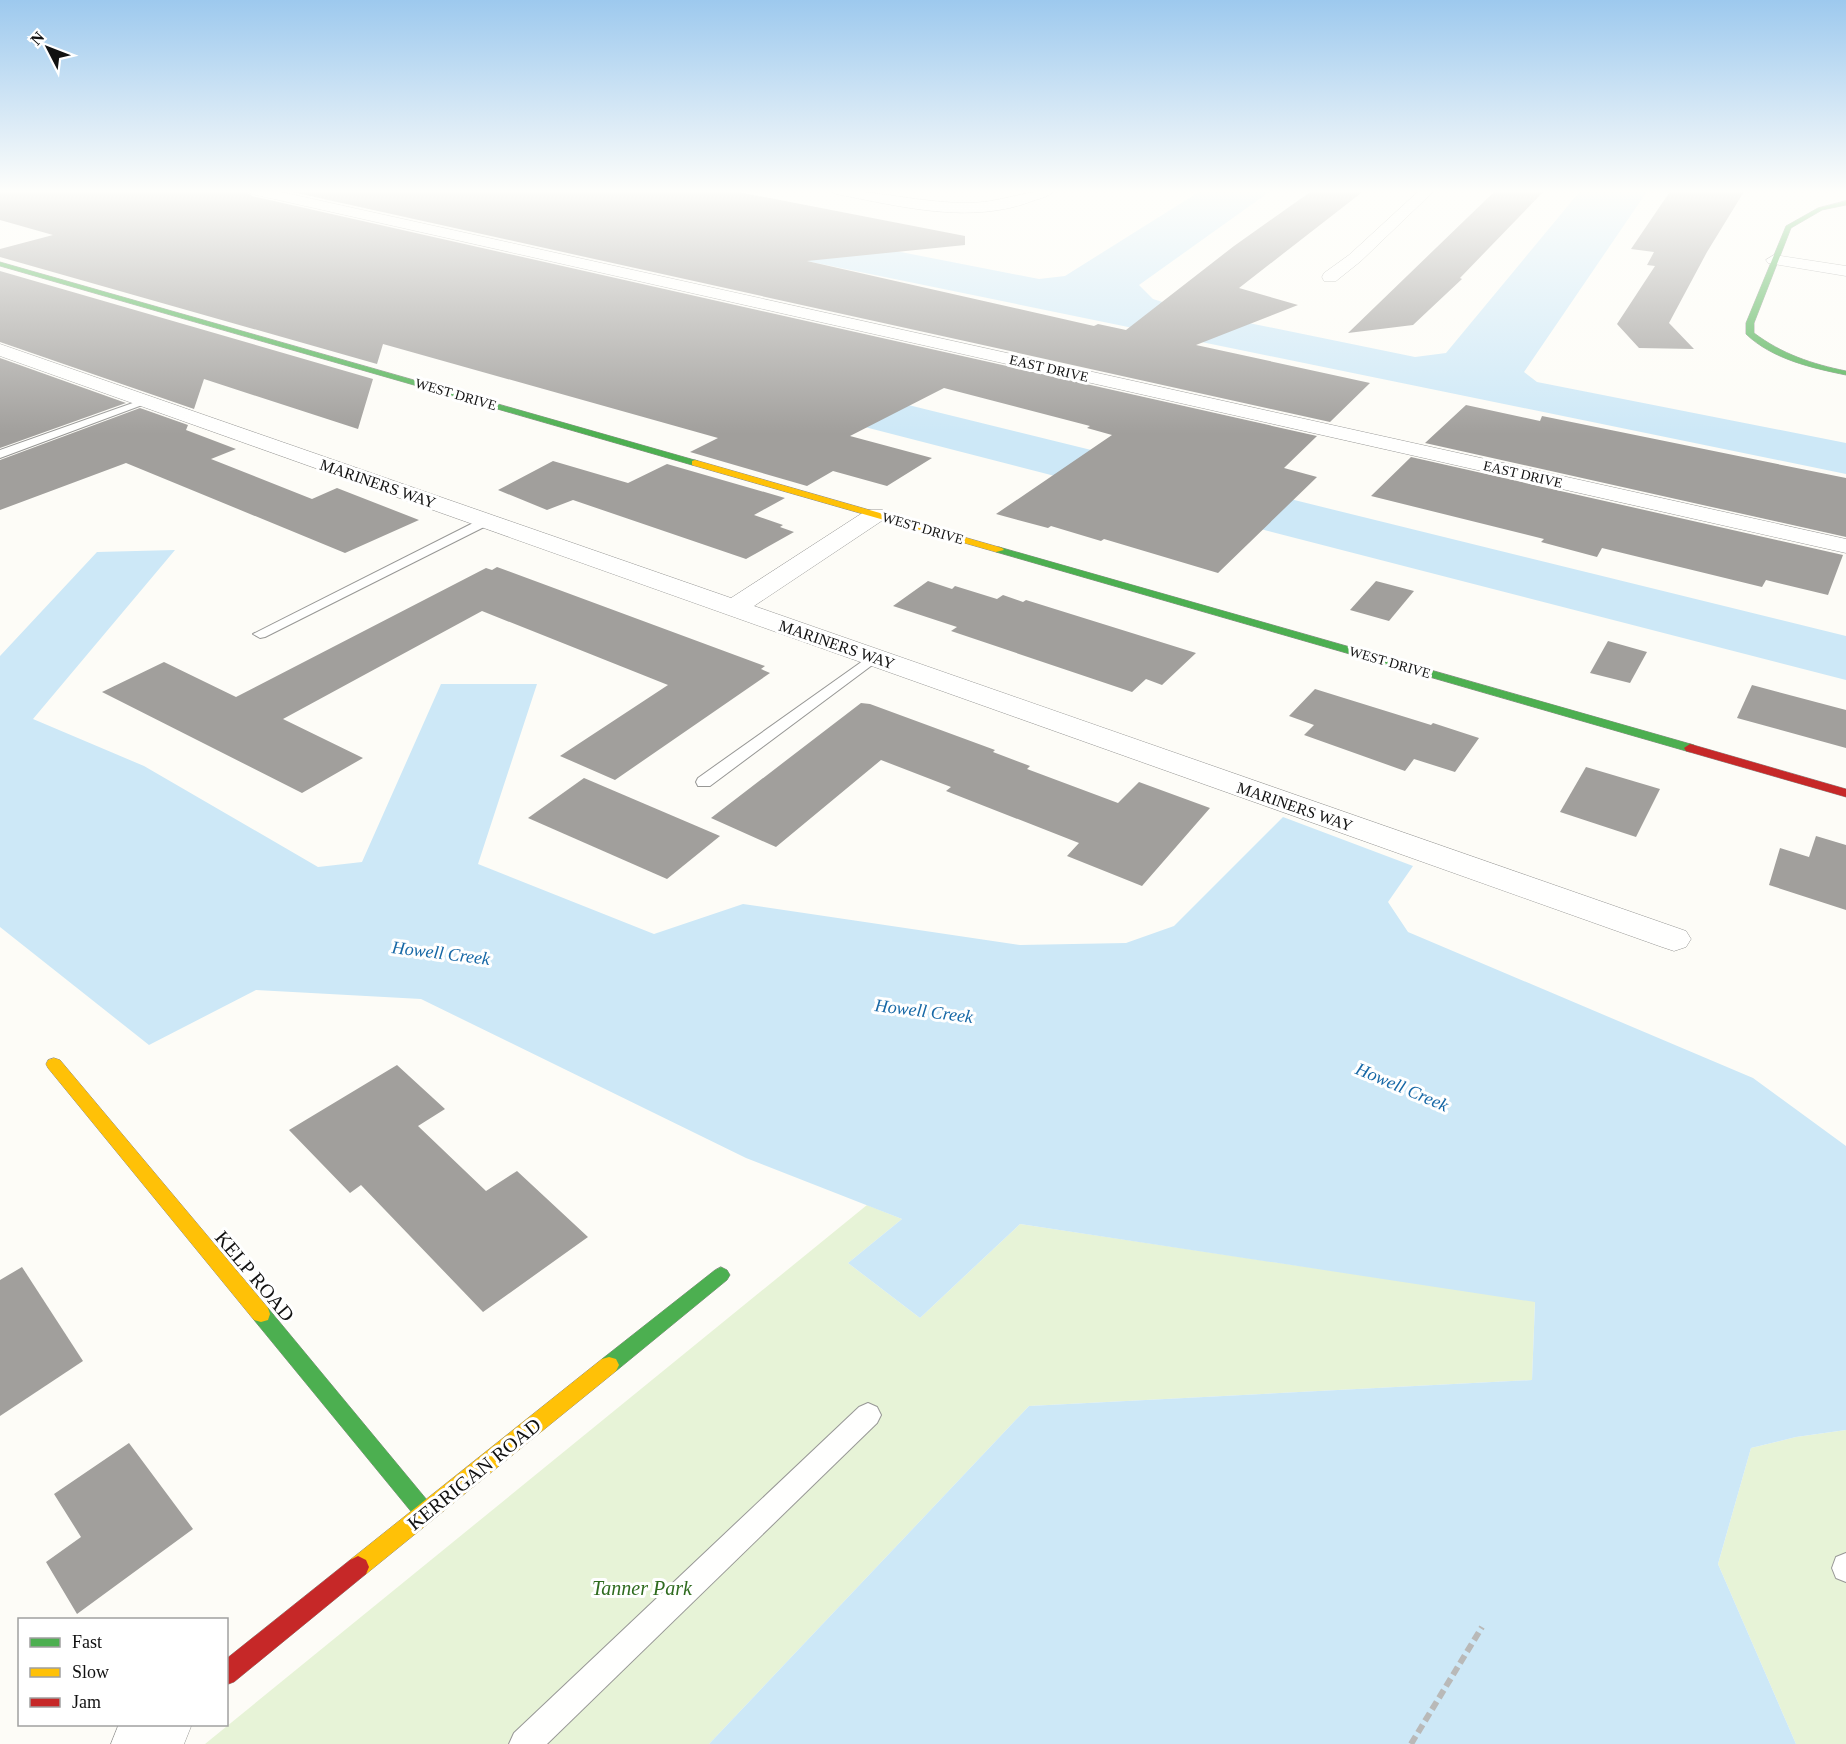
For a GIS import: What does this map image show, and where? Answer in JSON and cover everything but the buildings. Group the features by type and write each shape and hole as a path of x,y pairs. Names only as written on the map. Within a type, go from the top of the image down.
{"street":[{"name":"WEST DRIVE","path":"26,271 1846,793"},
{"name":"EAST DRIVE","path":"616,271 1846,546"},
{"path":"1330,277 1337,271"},
{"path":"1770,271 1750,323 1750,334 1763,346 1789,358 1846,373"},
{"name":"MARINERS WAY","path":"0,350 1674,939"},
{"path":"734,608 875,515"},
{"name":"KELP ROAD","path":"54,1064 425,1513"},
{"name":"KERRIGAN ROAD","path":"228,1672 722,1275"},
{"path":"139,1744 163,1726"}],"lane":[{"path":"0,454 148,402"},
{"path":"260,634 485,521"},
{"path":"704,782 874,657"},
{"path":"525,1744 868,1415"}],"path":[{"path":"1411,1744 1482,1627"}],"green space":[{"name":"Tanner Park","path":"867,1205 902,1219 848,1263 920,1318 1020,1224 1535,1301 1532,1380 1029,1406 709,1744 205,1744"},
{"path":"1846,1430 1846,1744 1796,1744 1718,1564 1751,1448 1796,1437"}],"water":[{"path":"290,271 366,271 1846,636 1846,680 609,361"},
{"path":"857,271 1000,271 1039,279 1065,276 1072,271 1158,271 1139,285 1153,299 1190,311 1415,357 1446,353 1514,271 1593,271 1524,372 1537,382 1846,443 1846,474"},
{"name":"Howell Creek","path":"175,550 33,719 144,766 318,867 362,862 441,684 537,684 478,864 654,934 743,904 1020,945 1126,943 1174,926 1283,817 1413,866 1388,902 1408,932 1753,1078 1846,1146 1846,1430 1796,1437 1751,1448 1718,1564 1796,1744 709,1744 1029,1406 1532,1380 1535,1302 1020,1224 920,1318 848,1263 902,1219 746,1158 421,999 256,990 149,1045 0,927 0,656 97,552"}],"traffic: fast":[{"path":"26,271 695,463"},
{"path":"1770,271 1750,323 1750,334 1783,355 1846,373"},
{"path":"999,550 1690,748"},
{"path":"609,1365 721,1275"},
{"path":"261,1314 425,1513"}],"traffic: slow":[{"path":"695,463 999,550"},
{"path":"54,1064 261,1314"},
{"path":"358,1567 609,1365"}],"traffic: jam":[{"path":"1690,748 1846,793"},
{"path":"228,1672 358,1567"}]}
